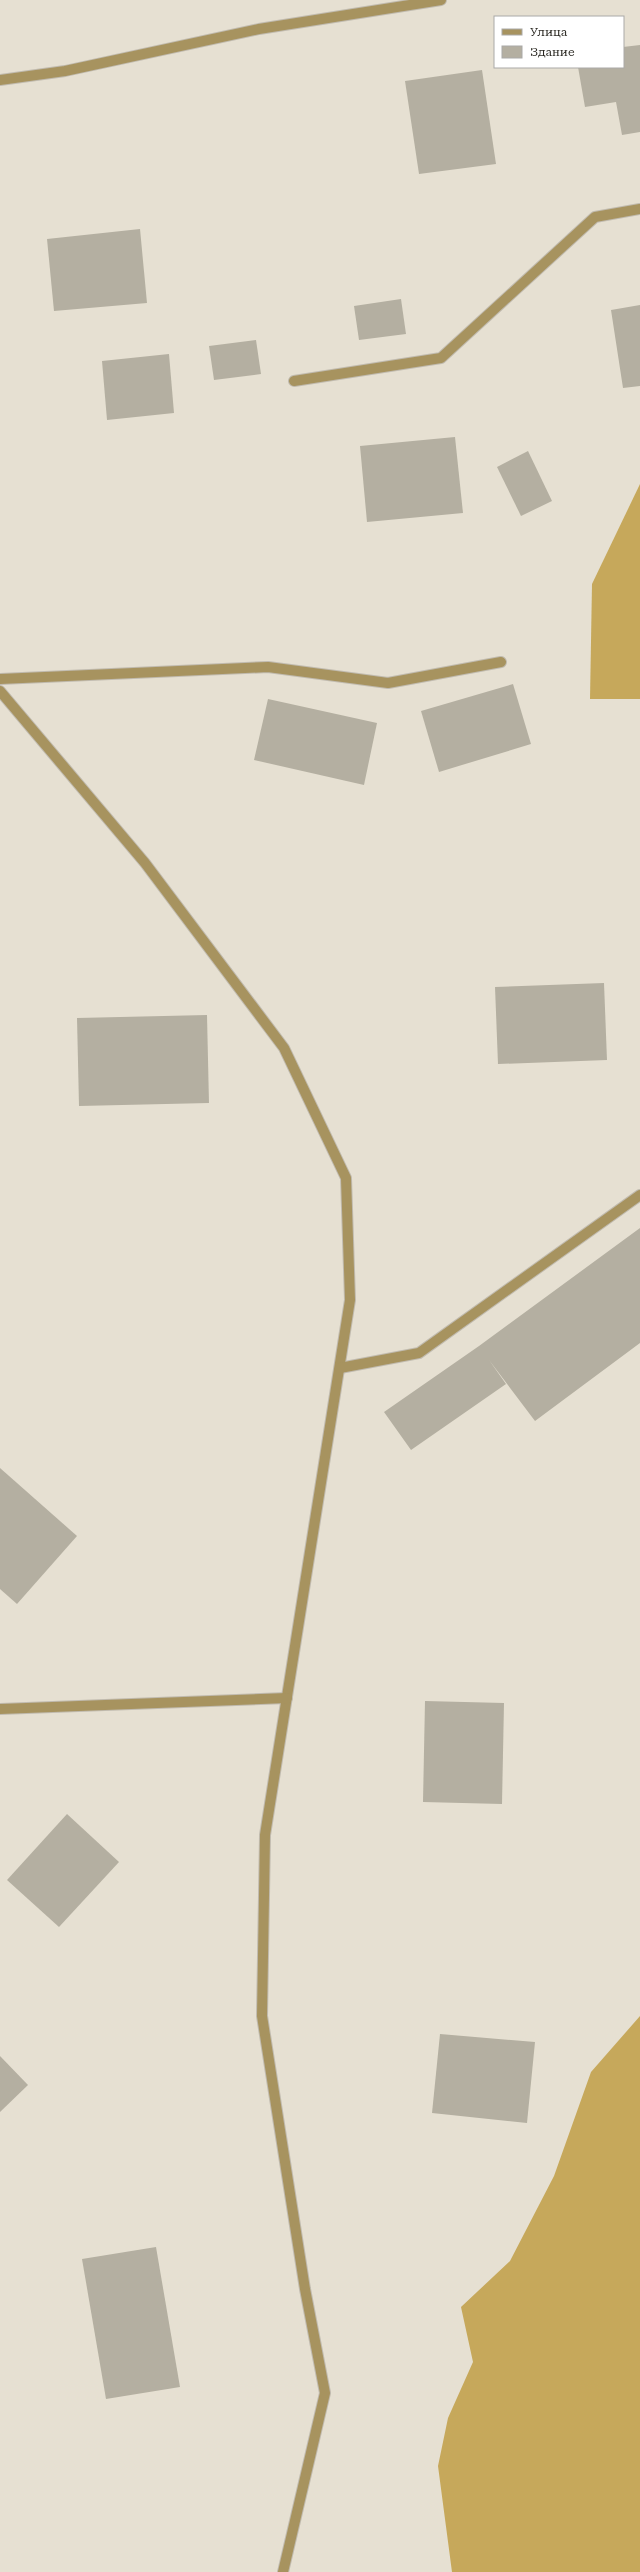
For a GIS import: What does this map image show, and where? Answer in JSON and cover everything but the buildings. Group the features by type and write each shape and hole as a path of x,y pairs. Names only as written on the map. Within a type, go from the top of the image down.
{"street":[{"path":"0,80 65,71 259,29 441,0"},
{"path":"294,381 441,358 595,217 640,208"},
{"path":"0,679 268,667 388,683 501,662"},
{"path":"0,691 145,863 284,1048 346,1178 350,1300 265,1834 262,2016 304,2282 325,2393 283,2572"},
{"path":"340,1368 419,1352 640,1196"},
{"path":"0,1709 287,1698"}],"shaded area":[{"path":"640,484 640,699 590,699 592,584"},
{"path":"640,2016 640,2572 452,2572 438,2466 448,2418 473,2362 461,2307 510,2261 554,2176 591,2072"}]}
